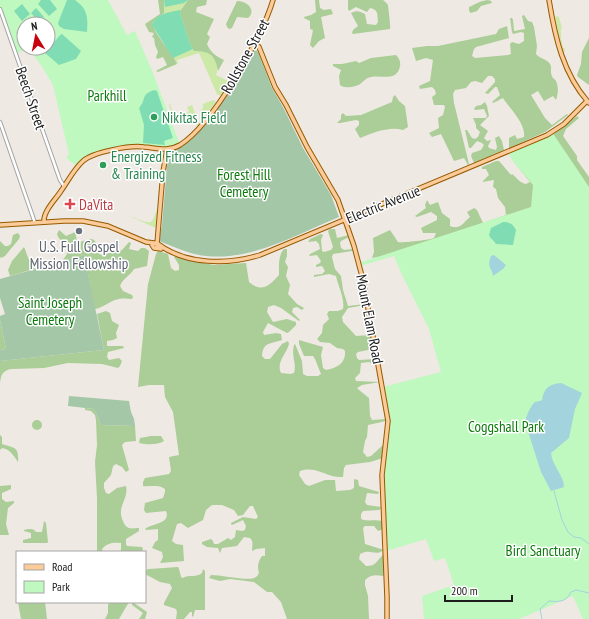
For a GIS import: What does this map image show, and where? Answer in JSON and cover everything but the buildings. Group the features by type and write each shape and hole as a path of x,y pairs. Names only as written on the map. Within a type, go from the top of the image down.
{"main road":[{"name":"Rollstone Street","path":"167,149 180,145 191,136 212,112 234,80 255,42 273,0"},
{"path":"549,0 554,29 562,60 573,80 588,101"},
{"name":"Mount Elam Road","path":"255,42 259,47 274,85 286,105 302,139 336,197 354,246 363,280 388,416 382,475 387,619"},
{"name":"Electric Avenue","path":"155,245 183,256 202,260 224,262 242,260 266,253 547,135 564,124 588,101"},
{"path":"0,225 74,220 91,222 108,226 155,245 158,234 163,172 167,149 133,146 92,156 84,160 64,186 47,212 44,222"}],"street":[{"name":"Beech Street","path":"0,9 60,180 64,186"},
{"path":"0,122 35,223"}],"green space":[{"name":"Parkhill","path":"0,0 108,0 127,35 135,31 153,73 180,145 171,148 139,146 92,156 78,167 66,158 69,154 53,85 34,56 56,56 56,16 16,16 16,54 0,9"},
{"path":"41,0 50,0 57,9 49,16 38,4"},
{"path":"67,0 75,0 85,10 87,18 87,32 64,29 59,26 58,23"},
{"path":"158,0 164,0 164,13 153,22 153,26 177,64 158,72 156,71 167,65 163,57 157,59 156,57 158,52 154,38 152,37 154,33 149,32 145,24 160,14"},
{"path":"164,0 188,0 181,10 194,51 203,51 211,54 217,64 216,75 230,82 221,96 217,94 199,53 177,60 177,64 169,52 164,13"},
{"path":"164,0 188,0 184,3 165,7"},
{"path":"188,0 207,0 206,5 197,7 196,12 214,19 207,34 210,37 207,44 214,54 224,60 218,71 215,61 211,55 204,52 194,51 190,44 180,13"},
{"path":"315,0 319,0 320,8 324,10 331,9 333,14 321,17 325,38 319,41 313,48 310,45 313,30 310,29 310,21 304,17 316,12"},
{"path":"348,0 383,0 388,5 390,29 353,34 353,30 358,26 351,13 356,11 363,13 365,14 367,24 376,25 378,22 377,15 375,10 370,8 367,12 356,7 349,11"},
{"path":"488,0 492,3 481,6 477,11 471,13 469,11 469,7"},
{"path":"237,1 241,1 250,6 251,15 248,18 237,17 232,28 229,29 226,24"},
{"path":"22,4 30,14 28,16 18,16 14,11"},
{"path":"36,8 43,16 34,16 31,13"},
{"path":"181,10 180,13 193,49 173,58 152,25 160,16 168,12"},
{"path":"524,15 528,21 532,22 534,27 537,46 536,54 547,61 551,66 551,74 556,81 558,89 556,100 553,96 544,101 538,91 531,95 545,118 552,125 567,114 568,115 545,132 509,148 509,138 515,135 517,139 524,137 524,132 520,121 503,98 493,103 492,102 500,95 497,87 495,87 488,94 485,93 495,82 495,79 492,76 488,76 482,83 475,81 471,82 466,88 455,90 453,94 469,164 468,165 464,158 454,161 441,134 432,137 429,133 439,128 438,118 443,115 445,107 444,105 434,105 432,97 436,94 432,87 420,89 419,86 430,81 433,60 426,58 416,61 412,48 438,46 496,34 499,29 507,26 509,38 476,47 472,56 475,58 508,55 511,54 510,44 512,42 519,44 524,41 524,33 521,32 513,34 510,18 513,20 514,31 525,29 522,16"},
{"path":"556,16 559,17 562,28 561,38 563,48 565,48 564,53 555,18"},
{"path":"62,34 81,51 76,59 59,65 48,56 56,56 56,40"},
{"path":"589,38 589,85 577,75 581,64 582,52"},
{"name":"Forest Hill Cemetery","path":"254,48 258,52 272,88 303,148 331,195 339,217 274,245 240,254 206,256 194,254 159,241 162,225 167,166 171,152 174,148 182,145 190,139 213,113"},
{"path":"396,55 400,60 400,65 396,74 388,77 369,77 353,87 344,87 340,85 339,76 341,70 333,66 333,64 356,61 359,63 371,58"},
{"name":"Nikitas Field","path":"154,90 157,91 173,138 164,141 165,145 143,143 144,125 139,108 145,96"},
{"path":"395,95 405,106 408,127 403,130 387,129 360,138 355,129 359,125 359,121 356,120 337,123 341,119 341,115 343,113 346,116 361,115 392,102"},
{"path":"213,100 216,102 204,118 202,117 200,111 203,108 203,104"},
{"path":"485,102 489,116 480,125 488,131 484,138 487,141 491,140 488,146 489,148 496,150 497,147 495,138 499,136 504,150 474,163 471,156 472,153 481,150 484,145 477,141 471,148 469,148 465,130 467,130 472,138 475,139 478,137 480,132 476,128 473,118 486,118 487,116 484,109 474,109 476,106"},
{"path":"170,104 176,120 183,118 182,115 189,112 187,107 192,105 199,124 197,126 192,113 183,116 184,120 175,123 169,105"},
{"path":"577,116 579,118 566,129 563,136 589,177 589,209 547,139"},
{"name":"Coggshall Park","path":"552,132 589,187 589,619 583,619 573,596 519,619 424,619 422,596 454,585 445,558 434,561 426,539 386,551 382,475 388,421 383,387 441,372 429,329 394,256 360,266 359,263 531,207 533,185 512,160 508,152"},
{"path":"499,161 511,175 512,174 522,183 526,184 530,182 514,162 589,220 458,241 372,258 374,252 373,238 390,230 398,242 427,240 434,238 436,233 423,233 421,228 437,220 437,216 431,212 417,217 415,216 426,208 425,205 427,200 430,205 438,202 442,213 450,219 450,226 453,227 463,224 470,217 467,212 474,208 477,210 483,223 506,215 505,207 498,198 496,189 493,187 494,180 482,182 489,175 486,169 482,169 482,167"},
{"path":"157,210 156,232 156,228 129,216 151,222"},
{"path":"503,222 508,222 514,226 516,230 513,245 496,244 489,235 491,228"},
{"path":"330,229 335,229 337,238 349,235 349,237 341,241 341,248 344,250 353,249 352,251 333,254 332,257 335,269 341,276 343,290 348,306 365,304 348,308 342,317 343,322 356,336 371,335 374,347 373,349 358,352 356,354 359,360 375,359 376,363 375,365 369,362 361,363 360,373 355,378 356,381 380,382 362,385 357,388 369,398 370,416 372,420 385,419 386,421 368,425 367,437 363,452 367,457 371,456 383,445 385,446 383,458 370,462 346,465 344,468 343,477 332,476 312,470 300,471 299,475 305,484 309,486 325,480 335,480 336,491 350,490 354,488 354,479 358,480 359,486 379,492 378,494 367,493 365,502 367,505 381,508 379,510 363,511 361,514 361,519 382,521 383,529 378,531 374,526 365,526 363,528 365,544 384,550 378,553 364,552 360,554 359,559 366,566 370,566 383,555 384,575 371,576 365,580 368,596 369,619 287,619 281,602 272,592 267,592 254,582 230,579 220,581 209,578 211,575 250,579 256,577 259,573 258,564 262,556 265,556 265,548 252,551 252,543 250,538 244,537 237,546 222,548 220,553 218,548 207,547 202,544 202,542 211,539 214,544 218,544 228,538 231,540 235,537 236,530 245,530 246,526 243,520 232,525 231,523 243,517 256,519 258,517 253,506 250,506 243,515 238,516 234,510 222,505 212,505 206,510 203,520 188,528 181,523 177,524 172,541 176,544 183,545 184,561 160,563 163,557 162,552 152,548 158,540 158,529 145,529 160,523 166,518 167,515 166,511 146,513 144,510 145,503 163,498 165,489 157,486 143,486 143,482 145,478 169,474 171,471 169,457 179,455 173,412 165,397 164,385 138,387 148,284 158,251 168,254 171,268 175,271 179,270 179,265 174,257 176,256 183,259 214,265 246,263 249,282 262,288 269,285 279,275 279,261 281,254 284,249 287,249 285,262 288,267 286,276 290,285 288,294 297,304 304,308 302,310 297,307 293,308 292,312 300,320 299,321 281,308 274,305 268,307 267,312 273,322 287,319 296,322 296,325 287,333 268,323 263,332 264,335 276,333 281,334 282,340 268,344 264,348 262,356 265,359 270,359 282,344 288,341 288,348 280,365 281,373 294,373 295,366 293,349 295,344 302,361 303,374 307,376 318,376 321,374 315,359 313,356 304,356 299,340 323,347 321,355 323,368 326,370 340,365 345,355 345,351 343,349 337,348 330,343 320,342 317,339 322,333 323,325 329,319 327,314 329,311 338,311 343,309 342,296 336,276 329,274 314,277 314,275 322,274 325,271 322,266 316,267 316,265 321,261 317,255 309,256 320,249 319,244 316,241 308,242 310,239 321,234 323,235 321,240 322,251 324,252 331,250 333,247 328,231"},
{"path":"59,230 66,236 75,232 77,241 79,242 92,239 95,241 101,255 122,250 129,242 131,243 129,249 138,251 141,248 145,248 149,251 147,266 134,269 120,286 123,291 132,295 132,299 125,298 115,300 95,309 84,255 62,261 67,253 68,244 62,242 59,238 57,234"},
{"path":"18,233 20,236 19,239 5,256 1,258 0,241 5,246 8,246 11,244 13,235"},
{"path":"24,247 31,262 40,267 10,276 8,270 12,261"},
{"name":"Saint Joseph Cemetery","path":"84,255 104,350 0,361 0,350 6,349 0,320 0,316 5,314 0,298 0,279"},
{"path":"106,311 110,313 112,321 119,325 116,333 117,338 107,341 107,346 123,346 124,348 108,352 107,357 109,360 119,358 122,361 118,368 102,364 68,363 44,368 11,369 2,374 0,383 0,361 104,350 97,314"},
{"path":"0,320 6,349 0,350"},
{"path":"69,396 129,401 135,426 101,425 94,409 68,406"},
{"path":"85,408 94,409 101,425 135,426 136,441 125,442 122,445 129,470 126,472 122,467 116,464 113,466 111,475 104,483 104,488 106,493 109,494 117,488 126,486 126,495 121,516 127,527 139,528 139,531 126,539 126,544 127,546 142,547 142,551 120,551 121,543 110,543 102,549 103,551 97,551 95,462 97,445 96,420 95,415 91,411 85,410"},
{"path":"37,420 42,425 37,430 32,425"},
{"path":"0,435 2,437 2,444 13,447 17,451 18,462 12,453 2,448 0,450"},
{"path":"161,436 164,441 152,444 139,443 140,438"},
{"path":"11,485 11,489 2,493 2,499 6,502 14,501 14,503 8,508 6,524 9,535 0,535 0,486"},
{"path":"44,521 46,523 48,542 23,543 23,540 31,538 31,533 24,530 31,529 36,532 42,532"},
{"path":"178,567 181,577 183,578 200,574 202,573 203,569 205,571 205,610 195,610 193,617 192,612 190,612 184,619 176,619 176,609 164,605 172,588 170,584 160,582 146,575 146,570"},
{"path":"18,603 45,603 47,619 21,619"},
{"path":"109,603 128,603 119,619 105,619 108,613"},
{"path":"132,603 147,612 145,619 139,619 143,613 132,605"}],"water":[{"path":"494,255 506,265 493,276 489,263 491,256"},
{"path":"561,383 582,393 575,409 569,438 551,453 553,462 562,478 564,487 551,491 541,472 525,422 532,406 535,402 542,400 544,392 548,387 553,384"}],"waterway":[{"path":"554,491 562,520 568,532 574,537 581,538 589,544"},
{"path":"542,619 540,609 549,601 565,600 571,592 576,590 589,593"}],"place":[{"name":"Nikitas Field","path":"154,117"},
{"name":"Energized Fitness & Training","path":"103,165"},
{"name":"DaVita","path":"70,204"},
{"name":"U.S. Full Gospel Mission Fellowship","path":"79,231"}],"park label":[{"name":"Bird Sanctuary","path":"543,550"}]}
